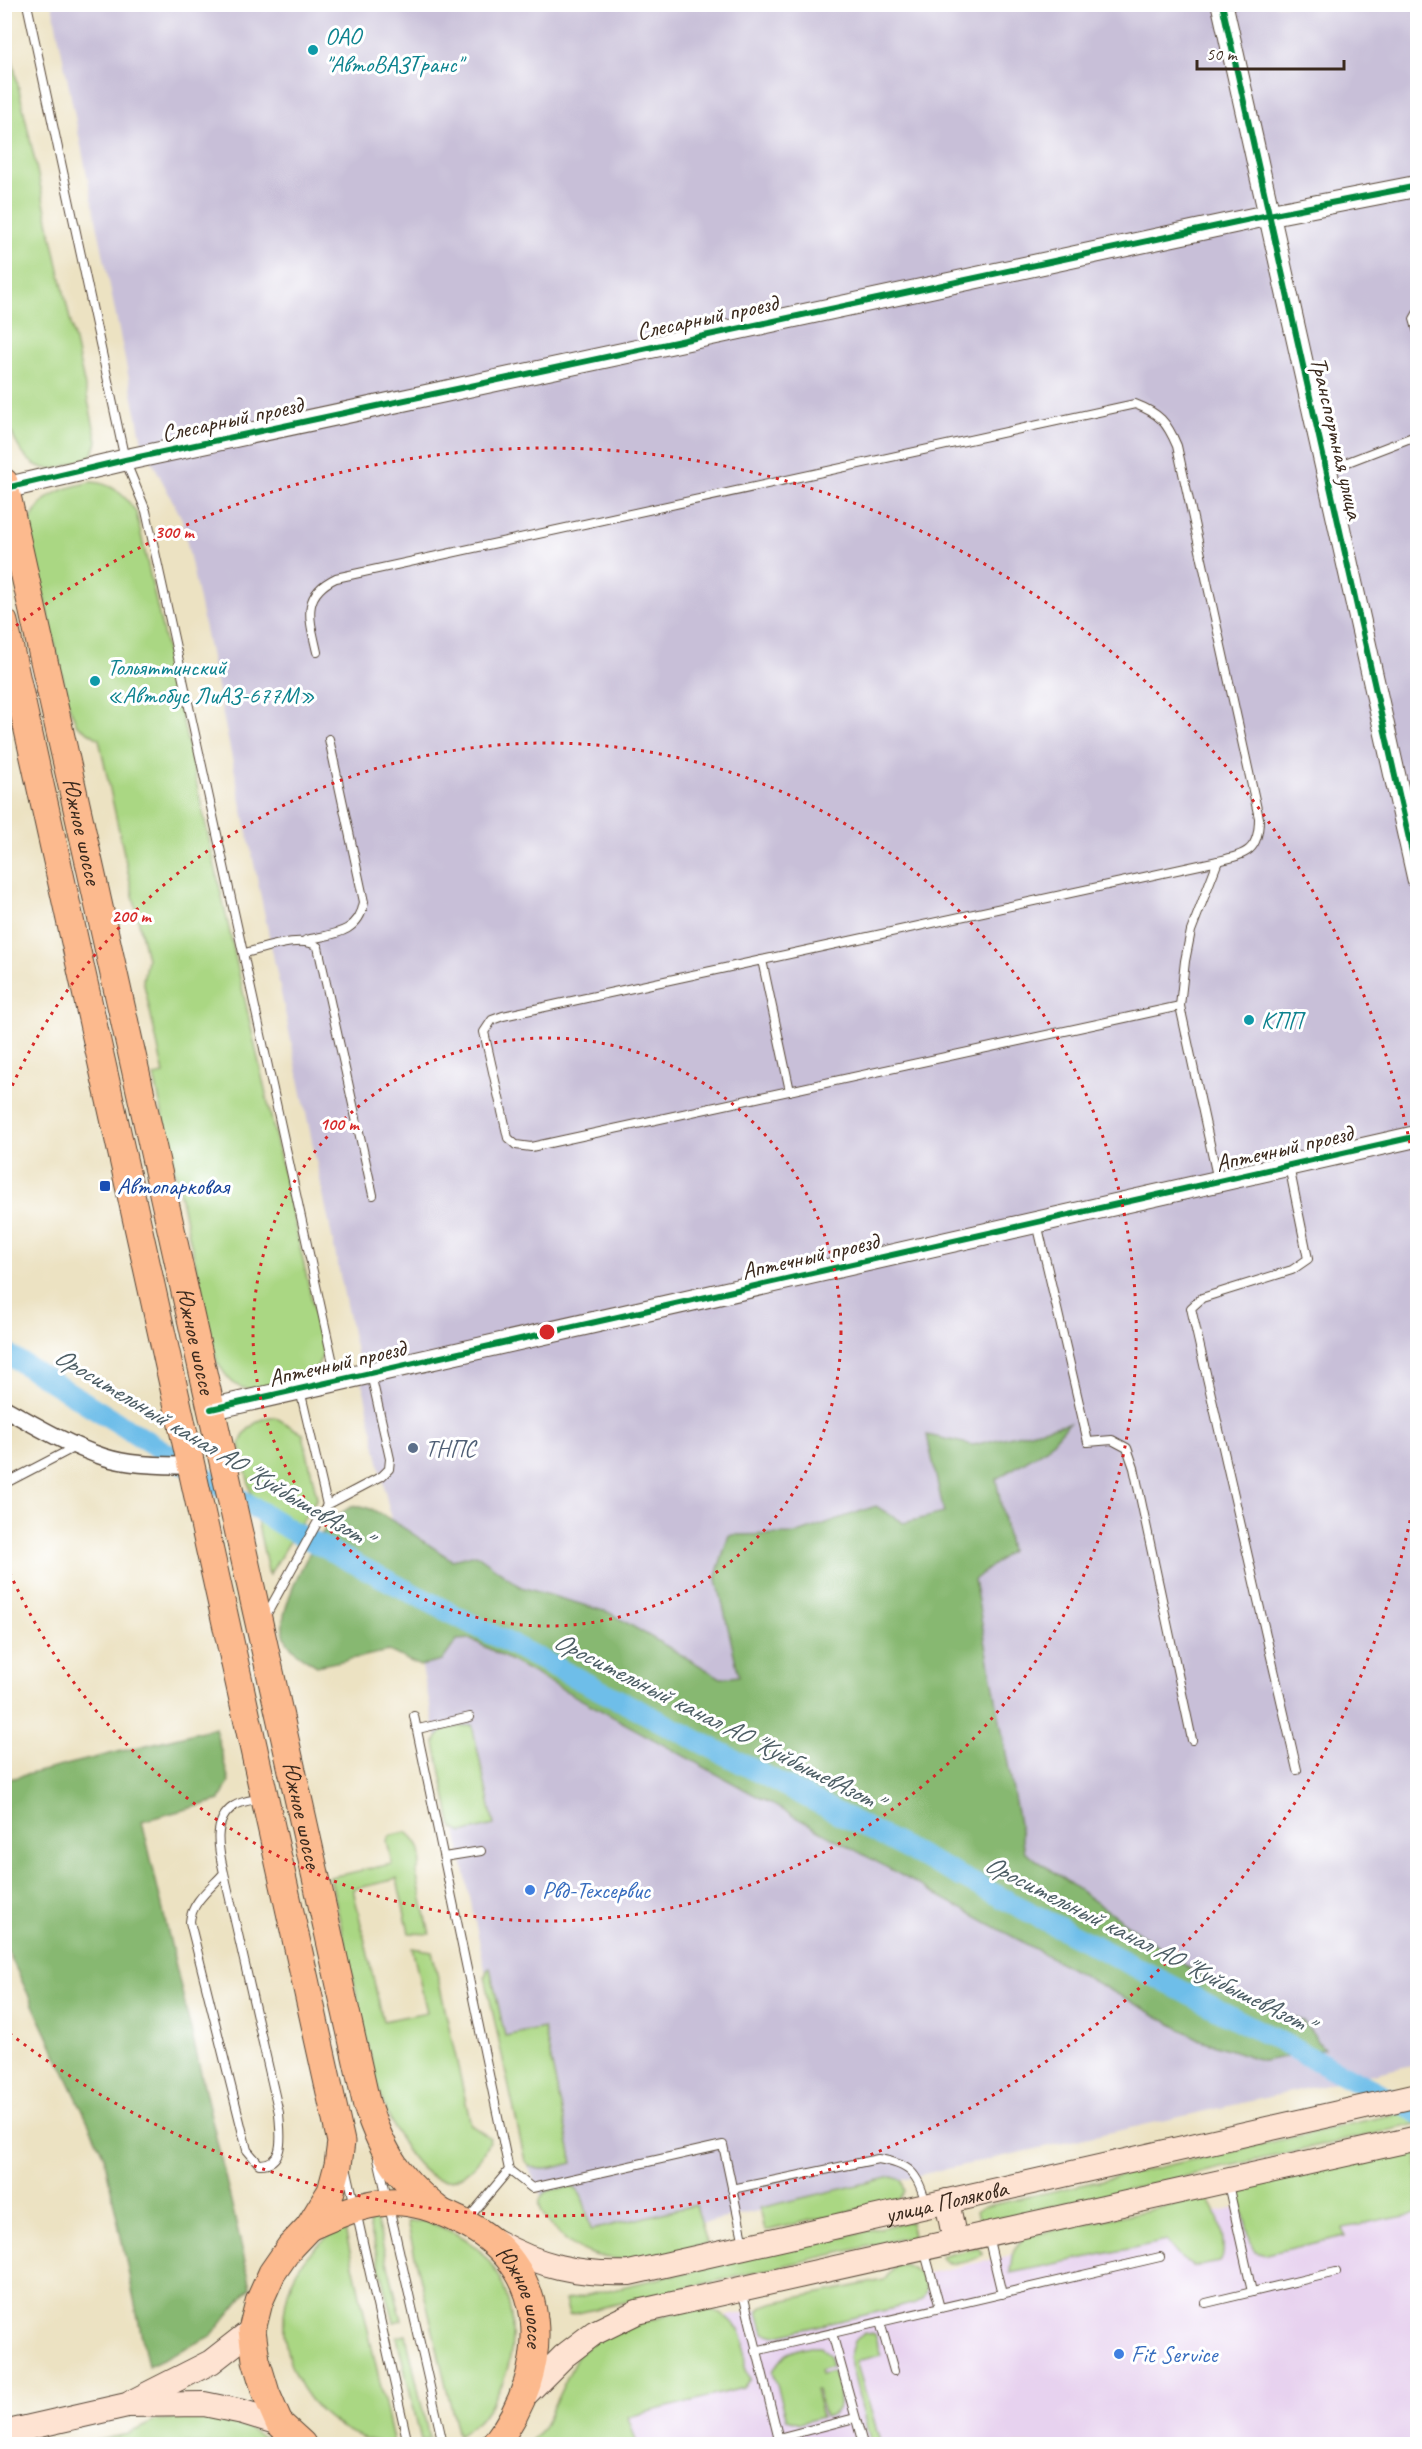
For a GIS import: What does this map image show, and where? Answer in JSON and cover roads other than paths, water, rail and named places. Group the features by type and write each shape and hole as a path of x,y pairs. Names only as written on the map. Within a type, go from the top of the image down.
{"main road":[{"name":"Южное шоссе","path":"5,485 367,2106 377,2136 391,2162 413,2189 441,2212"},
{"name":"Южное шоссе","path":"4,622 341,2142 331,2191 309,2227 290,2247 272,2274 259,2302 252,2330 260,2376 279,2423 302,2445"},
{"name":"улица Полякова","path":"473,2228 514,2252 540,2263 596,2274 629,2273 1418,2095"},
{"name":"улица Полякова","path":"522,2398 564,2356 594,2333 637,2312 1418,2138"},
{"name":"Южное шоссе","path":"309,2227 337,2214 356,2209 388,2202 414,2203 441,2212 473,2228 504,2254 520,2276 532,2304 537,2333 533,2361 522,2398 507,2428 495,2445"},
{"path":"937,2204 956,2241"},
{"path":"127,2405 211,2362 252,2330"},
{"path":"4,2433 127,2405 204,2404 243,2412 279,2423"}],"street":[{"name":"Транспортная улица","path":"1222,4 1418,879"},
{"name":"Слесарный проезд","path":"5,485 1269,215 1418,186"},
{"name":"Аптечный проезд","path":"211,1409 1418,1136"},
{"path":"4,1408 78,1446 105,1457 135,1463 191,1466"}],"lane":[{"path":"27,4 125,460 146,511 337,1382"},
{"path":"1418,312 1414,319 1418,333"},
{"path":"318,652 310,616 313,596 322,584 336,578 1135,404 1148,409 1169,427 1177,446 1259,818 1259,835 1254,846 1241,856 492,1020 484,1032 508,1138 522,1147 531,1147 1180,1006"},
{"path":"1326,471 1418,435"},
{"path":"244,953 346,931 355,924 362,912 364,902 329,739"},
{"path":"1218,861 1191,931 1180,1006 1218,1182"},
{"path":"303,940 318,947 321,956 373,1195"},
{"path":"762,960 790,1090"},
{"path":"1289,1166 1308,1259 1292,1270 1202,1298 1191,1308 1297,1770"},
{"path":"1037,1223 1088,1442 1112,1440 1127,1448 1134,1468 1192,1740"},
{"path":"260,1627 327,1505 389,1470 390,1459 371,1374"},
{"path":"300,1390 327,1505"},
{"path":"4,1484 78,1446"},
{"path":"414,1716 509,2170 532,2188 723,2145 745,2247"},
{"path":"418,1729 470,1717"},
{"path":"225,1873 198,1902 191,1913 190,1922 248,2150 259,2164 266,2164 274,2161 279,2153 279,2113 225,1873 218,1847 219,1827 225,1815 234,1806 265,1798"},
{"path":"444,1857 481,1851"},
{"path":"367,2106 443,2445"},
{"path":"341,2142 408,2445"},
{"path":"732,2189 878,2159 900,2162 912,2171 921,2187 937,2204"},
{"path":"473,2228 509,2170"},
{"path":"1227,2180 1252,2292"},
{"path":"988,2234 1002,2294"},
{"path":"924,2248 940,2308"},
{"path":"755,2351 1160,2257"},
{"path":"1206,2303 1336,2272"},
{"path":"742,2289 778,2443 855,2418"},
{"path":"880,2322 894,2371"},
{"path":"832,2333 862,2445"}],"waterway":[{"name":"Оросительный канал АО \"КуйбышевАзот\"","path":"4,1352 290,1530 1418,2113"}],"place":[{"name":"ОАО \"АвтоВАЗТранс\"","path":"313,50"},
{"name":"Тольяттинский «Автобус ЛиАЗ-677М»","path":"95,681"},
{"name":"КПП","path":"1249,1020"},
{"name":"Автопарковая","path":"105,1186"},
{"name":"ТНПС","path":"413,1448"},
{"name":"Рвд-Техсервис","path":"530,1890"},
{"name":"Fit Service","path":"1119,2354"}]}
